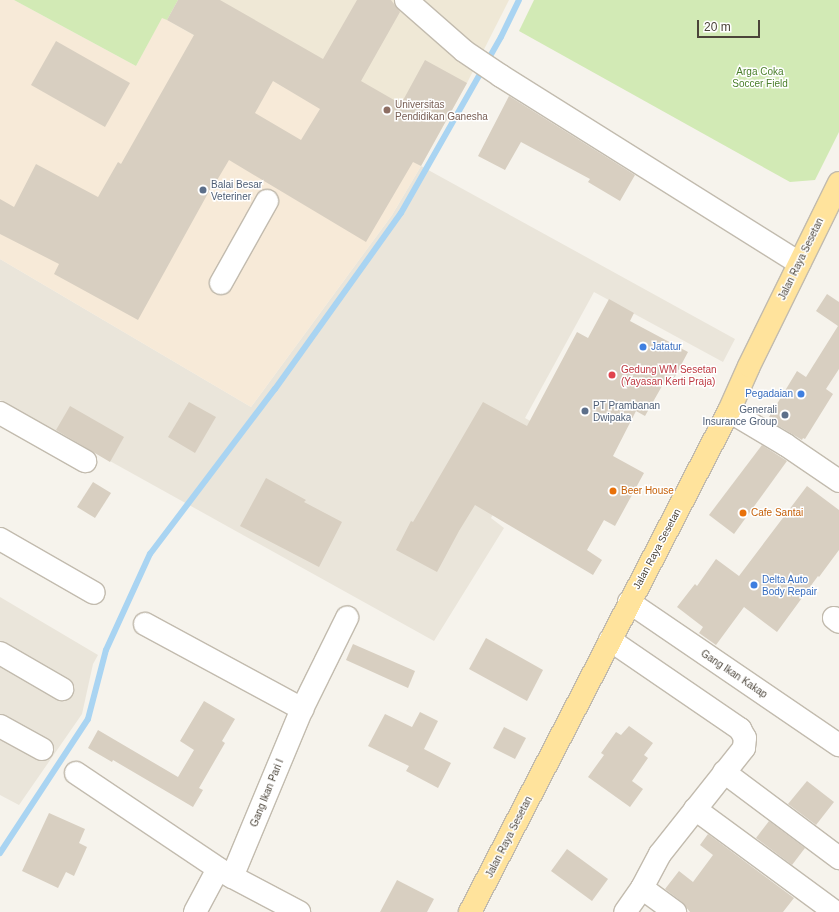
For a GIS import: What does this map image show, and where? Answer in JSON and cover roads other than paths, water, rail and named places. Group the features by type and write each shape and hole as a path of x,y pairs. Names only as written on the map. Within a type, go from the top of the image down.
{"main road":[{"name":"Jalan Raya Sesetan","path":"470,912 729,410 839,183"}],"street":[{"path":"406,0 464,50 501,76 799,263"},
{"path":"221,283 267,201"},
{"path":"729,410 786,445 839,481"},
{"path":"0,412 85,461"},
{"path":"0,539 94,593"},
{"name":"Gang Ikan Kakap","path":"629,602 839,745"},
{"name":"Gang Ikan Pari I","path":"195,912 225,873 302,709 347,618"},
{"path":"145,624 302,709"},
{"path":"610,640 740,729 745,738 744,748 660,854 642,888 625,912"},
{"path":"0,653 62,689"},
{"path":"0,726 42,749"},
{"path":"724,772 839,858"},
{"path":"76,773 225,873 299,912"},
{"path":"695,809 835,912"},
{"path":"642,888 675,912"}],"waterway":[{"path":"0,853 88,719 106,650 150,554 275,389 401,213 501,37 519,0"}],"place":[{"name":"Universitas Pendidikan Ganesha","path":"387,110"},
{"name":"Balai Besar Veteriner","path":"203,190"},
{"name":"Jatatur","path":"643,347"},
{"name":"Gedung WM Sesetan (Yayasan Kerti Praja)","path":"612,375"},
{"name":"Pegadaian","path":"801,394"},
{"name":"PT Prambanan Dwipaka","path":"585,411"},
{"name":"Generali Insurance Group","path":"785,415"},
{"name":"Beer House","path":"613,491"},
{"name":"Cafe Santai","path":"743,513"},
{"name":"Delta Auto Body Repair","path":"754,585"}],"park label":[{"name":"Arga Coka Soccer Field","path":"760,76"}]}
